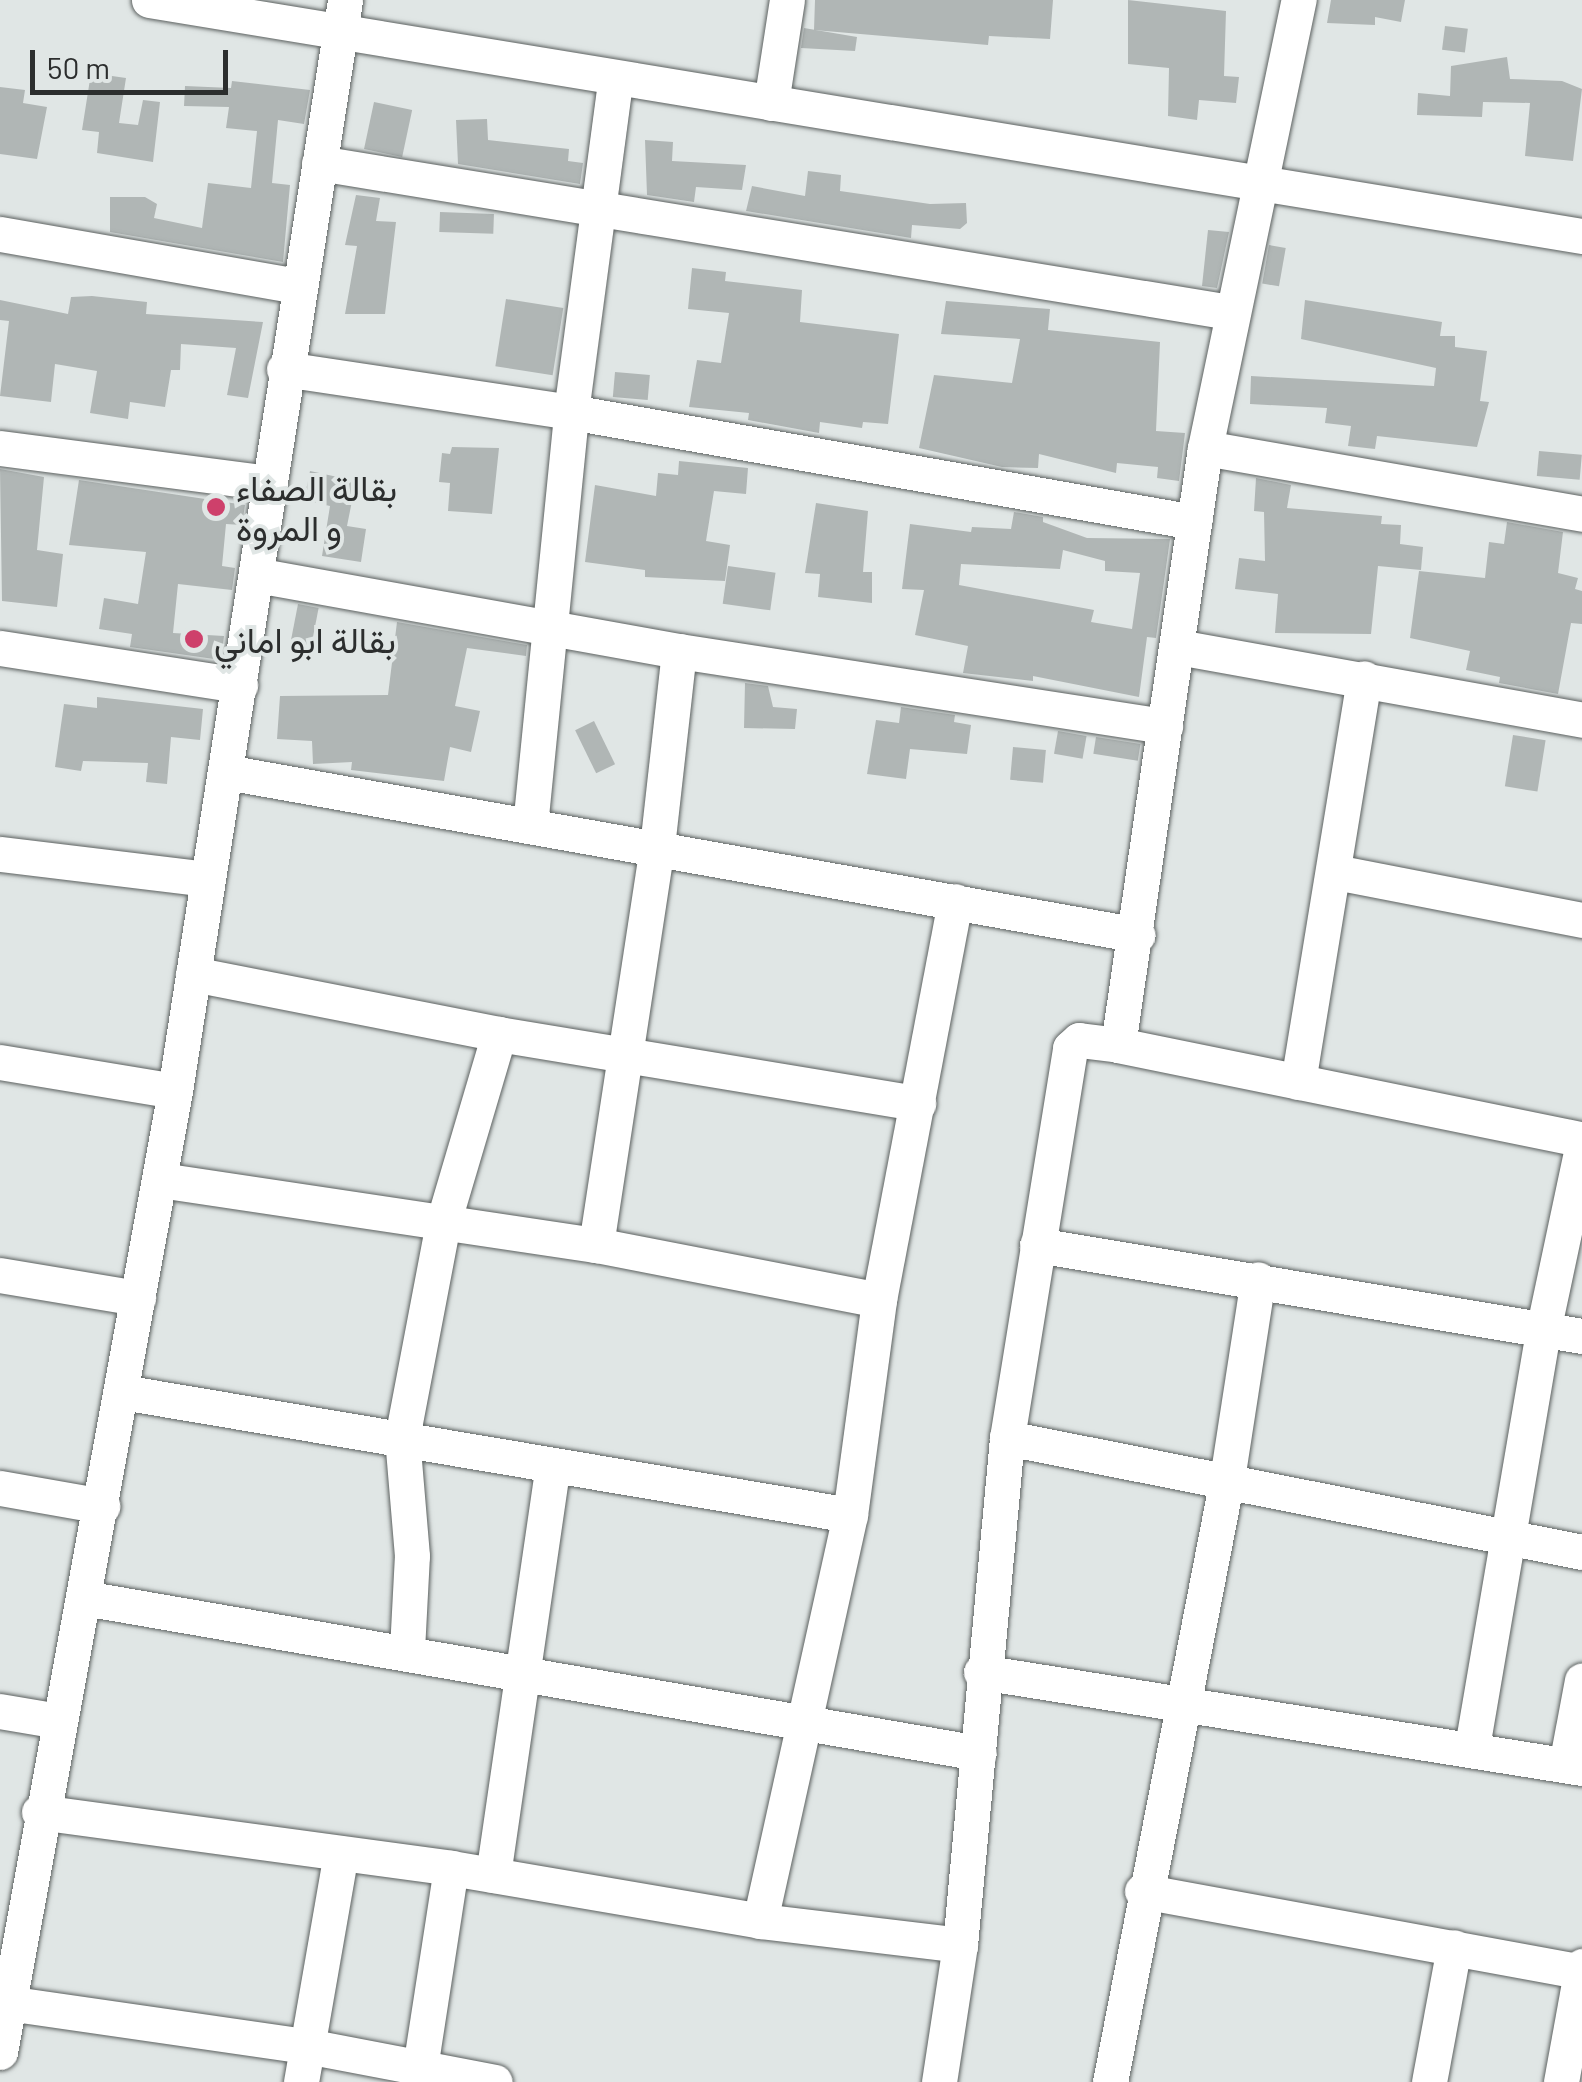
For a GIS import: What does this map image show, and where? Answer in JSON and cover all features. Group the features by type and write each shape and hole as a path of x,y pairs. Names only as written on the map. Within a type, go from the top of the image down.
{"street":[{"path":"149,0 342,17 615,81 1582,236"},
{"path":"770,103 787,0"},
{"path":"1118,1045 1138,935 1205,448 1230,312 1299,0"},
{"path":"0,2052 8,2003 9,1922 59,1721 160,1180 342,17"},
{"path":"530,826 571,412 615,81"},
{"path":"319,162 1230,312"},
{"path":"0,234 297,286"},
{"path":"284,369 571,412 1194,522"},
{"path":"0,448 270,482"},
{"path":"1205,448 1582,514"},
{"path":"256,575 679,651 1166,726"},
{"path":"1178,646 1582,720"},
{"path":"0,648 240,685"},
{"path":"596,1245 657,846 679,651"},
{"path":"1298,1082 1364,678"},
{"path":"226,772 1138,935"},
{"path":"0,854 208,879"},
{"path":"1335,872 1582,920"},
{"path":"760,1921 850,1515 879,1300 955,901"},
{"path":"193,974 499,1034 918,1103"},
{"path":"407,1650 412,1556 402,1438 443,1223 499,1034"},
{"path":"940,2082 960,1944 979,1753 981,1672 1007,1438 1064,1060 1080,1040 1582,1143 1543,1330 1472,1747"},
{"path":"0,1062 175,1090"},
{"path":"160,1180 596,1245 879,1300"},
{"path":"1036,1245 1582,1336"},
{"path":"0,1275 138,1298"},
{"path":"1110,2082 1142,1890 1228,1479 1258,1279"},
{"path":"122,1392 850,1515"},
{"path":"1007,1438 1582,1552"},
{"path":"493,1876 526,1672 553,1466"},
{"path":"0,1488 102,1506"},
{"path":"84,1598 407,1650 979,1753"},
{"path":"981,1672 1472,1747 1574,1767 1582,1680"},
{"path":"0,1711 59,1721"},
{"path":"39,1812 451,1868 760,1921 960,1944"},
{"path":"301,2082 341,1853"},
{"path":"420,2068 451,1868"},
{"path":"1142,1890 1582,1970 1561,2082"},
{"path":"1429,2082 1454,1947"},
{"path":"8,2003 308,2046 494,2082"}],"building":[{"path":"815,0 1053,0 1050,39 989,36 988,45 814,30"},
{"path":"1128,0 1226,11 1224,76 1239,77 1236,103 1199,100 1197,120 1168,116 1169,68 1128,64"},
{"path":"1331,0 1405,0 1401,22 1375,17 1375,25 1327,23"},
{"path":"1445,26 1468,29 1465,53 1442,50"},
{"path":"804,28 857,37 855,51 801,48"},
{"path":"1507,57 1510,79 1562,81 1582,89 1573,161 1525,156 1530,103 1483,102 1482,117 1417,115 1418,93 1450,96 1451,66"},
{"path":"91,73 126,78 119,123 138,125 143,100 160,102 153,162 97,153 99,132 82,130"},
{"path":"232,81 310,90 304,124 278,120 272,183 290,185 283,262 110,232 110,197 145,197 157,204 154,218 202,228 208,183 251,188 257,131 226,128 229,107 184,106 185,86 231,88"},
{"path":"0,87 25,90 23,103 47,107 37,159 0,154"},
{"path":"374,102 412,110 402,157 364,149"},
{"path":"487,119 488,140 569,149 568,161 583,163 580,184 458,164 456,120"},
{"path":"645,140 673,142 672,161 746,165 742,190 696,187 694,202 647,195"},
{"path":"808,171 841,175 840,191 930,204 966,203 967,223 960,229 912,225 911,238 746,211 752,186 805,196"},
{"path":"356,195 380,198 376,221 396,222 385,314 345,314 357,246 345,245"},
{"path":"440,212 494,214 493,234 439,232"},
{"path":"1208,230 1229,232 1217,288 1202,286"},
{"path":"1269,245 1286,248 1279,286 1262,283"},
{"path":"692,268 726,272 725,281 802,290 800,322 899,334 888,424 863,422 862,428 820,422 819,433 748,420 749,413 689,407 697,360 721,363 729,313 688,309"},
{"path":"71,297 147,302 146,314 263,322 248,398 227,395 236,348 181,344 180,370 171,370 165,407 130,402 128,419 90,413 97,371 55,364 51,402 0,396 9,321 0,320 0,300 68,314"},
{"path":"506,299 563,308 553,375 495,366"},
{"path":"1305,300 1442,322 1440,336 1455,336 1455,347 1487,351 1480,401 1489,402 1477,447 1377,436 1375,449 1348,446 1351,426 1325,423 1327,408 1250,404 1251,376 1434,386 1436,368 1301,339"},
{"path":"946,301 1050,309 1048,330 1160,342 1156,431 1185,433 1179,481 1157,478 1158,467 1117,463 1116,473 1039,454 1038,468 1002,467 919,448 934,375 1012,383 1020,339 941,334"},
{"path":"615,372 650,375 648,400 613,397"},
{"path":"452,447 499,448 492,514 448,511 450,483 439,482 442,453 450,454"},
{"path":"1539,451 1582,455 1580,480 1537,476"},
{"path":"679,461 748,468 746,494 714,491 706,541 730,545 725,581 645,577 645,570 585,562 595,485 656,496 658,473 678,475"},
{"path":"0,469 44,477 37,550 63,554 57,607 2,601"},
{"path":"310,471 356,481 347,526 366,529 361,562 322,556 330,506 304,500"},
{"path":"1256,478 1291,485 1287,508 1382,516 1381,524 1401,525 1400,544 1423,547 1421,570 1378,566 1371,634 1275,633 1278,594 1235,589 1239,558 1265,561 1264,512 1254,511"},
{"path":"79,480 245,505 242,525 226,524 222,566 235,568 232,590 178,584 173,633 224,636 221,660 130,647 132,634 99,629 104,598 138,604 146,552 69,545"},
{"path":"816,503 868,511 863,572 872,572 872,603 818,597 820,574 805,573"},
{"path":"1014,512 1043,517 1043,522 1087,538 1170,539 1156,638 1147,637 1139,697 1033,676 1033,681 963,673 968,646 915,635 924,590 902,589 910,524 971,532 972,527 1011,529","holes":["1063,550 1105,561 1105,571 1140,573 1132,629 1091,622 1094,610 959,585 961,564 1060,569"]},
{"path":"1507,522 1563,532 1558,573 1578,578 1575,589 1582,591 1582,624 1571,623 1558,694 1499,683 1500,677 1466,670 1470,651 1410,638 1419,571 1485,578 1489,542 1504,544"},
{"path":"728,566 776,573 770,610 723,604"},
{"path":"298,604 319,608 310,652 289,648"},
{"path":"397,622 527,645 526,656 467,648 455,706 480,711 471,752 450,747 444,781 351,770 352,762 313,764 312,741 277,739 280,696 388,695"},
{"path":"745,683 768,686 773,707 797,709 795,729 744,728"},
{"path":"97,697 203,709 200,740 171,737 167,784 146,782 148,763 83,761 81,771 55,767 64,704 97,708"},
{"path":"901,707 955,715 954,722 971,725 967,754 910,749 906,779 867,774 876,720 899,723"},
{"path":"594,721 615,764 596,773 575,730"},
{"path":"1058,731 1087,736 1083,759 1054,754"},
{"path":"1513,735 1546,740 1537,792 1505,786"},
{"path":"1096,737 1140,744 1138,761 1093,754"},
{"path":"1013,747 1046,750 1043,783 1010,780"}],"place":[{"name":"بقالة الصفاء و المروة","path":"216,507"},
{"name":"بقالة ابو اماني","path":"194,639"}]}
